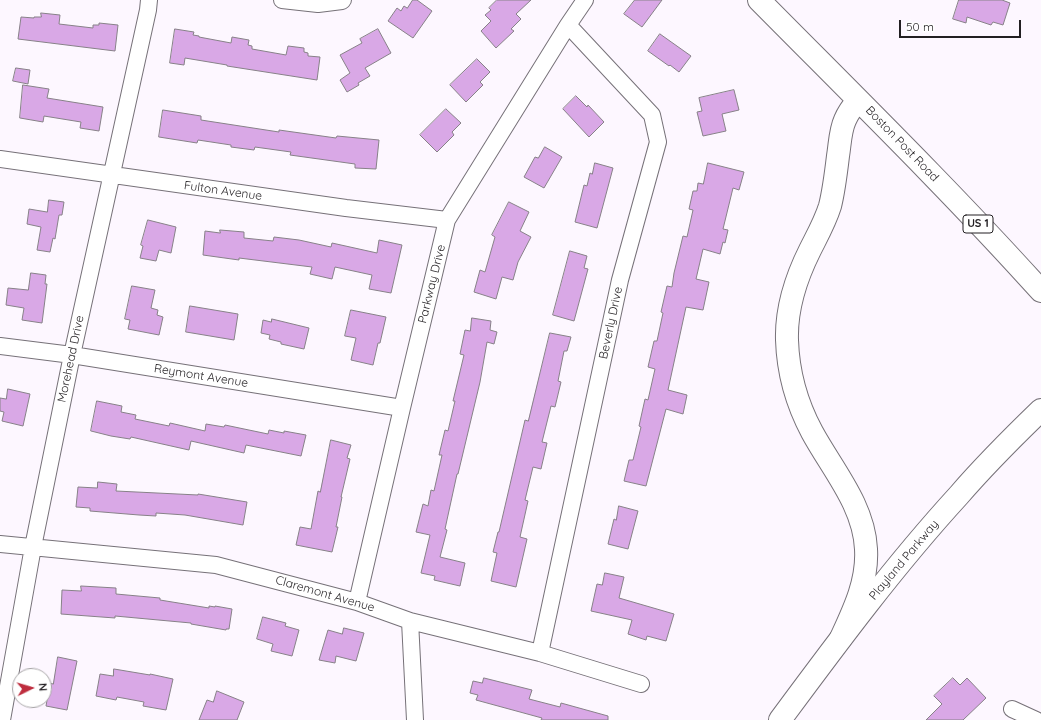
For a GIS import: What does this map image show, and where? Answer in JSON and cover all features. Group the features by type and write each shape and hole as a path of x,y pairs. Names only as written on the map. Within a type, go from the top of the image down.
{"main road":[{"name":"Boston Post Road","path":"759,0 915,157 1041,291"},
{"path":"841,638 859,595 866,568 864,531 849,495 812,432 799,404 788,360 787,339 788,317 792,297 799,275 828,212 833,193 841,135 845,121 851,109 858,100"},
{"name":"Playland Parkway","path":"780,720 882,586 959,494 1041,410"}],"street":[{"name":"Morehead Drive","path":"2,720 33,547 72,355 148,10 148,0"},
{"path":"282,0 318,4 343,0"},
{"name":"Parkway Drive","path":"357,602 447,220 585,0"},
{"name":"Beverly Drive","path":"540,653 620,280 658,142 652,115 568,25"},
{"name":"Fulton Avenue","path":"0,159 346,208 447,220"},
{"name":"Reymont Avenue","path":"0,346 72,355 402,408"},
{"name":"Claremont Avenue","path":"0,544 216,565 357,602 410,621 540,653 642,684"},
{"path":"410,621 415,720"},
{"path":"1012,709 1036,720"}],"building":[{"path":"413,0 417,0 432,11 413,38 388,21 397,8 401,11 404,6 407,8"},
{"path":"497,0 531,0 516,14 521,19 511,29 514,31 496,48 481,31 491,21 485,15 491,10 489,8"},
{"path":"635,0 662,0 642,27 624,14"},
{"path":"959,0 1002,0 1010,3 1003,25 993,22 991,25 967,17 966,23 953,19"},
{"path":"41,13 60,15 59,24 93,28 93,25 99,25 99,23 118,25 115,51 18,39 21,17 41,17"},
{"path":"175,29 194,32 193,35 199,37 231,43 232,37 249,40 248,45 252,46 252,49 286,55 288,46 304,48 304,52 308,53 308,56 320,57 317,80 185,58 184,65 170,63"},
{"path":"378,29 391,53 365,68 370,76 347,92 340,80 350,73 340,55 362,43 360,39"},
{"path":"660,34 691,56 679,72 648,51"},
{"path":"477,59 490,72 480,82 483,85 466,102 450,85"},
{"path":"16,68 30,70 28,84 13,81"},
{"path":"23,85 49,89 47,98 103,107 99,131 80,128 81,122 44,116 43,122 20,118"},
{"path":"734,90 739,110 722,114 726,131 703,136 697,112 702,111 699,98"},
{"path":"576,96 587,107 588,105 604,122 589,137 563,109"},
{"path":"446,109 461,123 452,132 454,135 437,152 420,135"},
{"path":"163,110 201,116 201,120 279,132 279,130 336,138 337,136 379,140 376,169 355,168 355,164 290,155 291,152 255,147 254,150 198,140 197,143 159,137"},
{"path":"545,147 562,157 544,188 524,177 535,157 538,158"},
{"path":"595,163 613,168 597,228 575,222 584,185 587,186 590,173 592,174"},
{"path":"708,163 744,172 739,190 733,188 723,229 728,230 725,243 723,242 720,254 703,249 696,279 709,282 703,310 686,307 668,390 687,395 683,414 666,409 646,486 624,481 629,460 633,460 641,427 639,426 645,399 648,400 655,369 648,367 654,341 657,341 663,313 661,312 667,286 672,287 683,236 687,237 693,210 689,209 693,191 697,191 698,183 703,184"},
{"path":"49,200 64,202 62,215 59,215 55,239 53,238 50,252 37,250 41,227 27,224 29,209 47,212"},
{"path":"509,202 529,212 520,231 531,237 518,262 513,280 502,277 496,299 474,292 480,270 485,272 495,237 492,235"},
{"path":"148,220 176,227 171,253 159,250 156,261 140,258 143,246 141,245"},
{"path":"220,230 244,232 244,238 273,241 274,237 299,240 331,247 332,243 377,253 379,240 402,245 391,293 369,289 372,275 335,267 332,279 310,274 312,267 203,255 205,231 220,233"},
{"path":"570,251 587,256 584,268 588,269 574,321 553,315"},
{"path":"31,273 46,275 45,284 47,284 42,323 22,320 24,308 6,305 8,288 28,290"},
{"path":"132,286 155,290 151,308 158,310 157,315 163,317 159,335 128,329 130,320 125,319"},
{"path":"190,306 238,314 234,340 186,332"},
{"path":"351,310 386,317 373,365 351,360 356,338 345,336"},
{"path":"472,318 491,321 490,330 497,332 494,344 487,342 480,382 457,474 445,529 447,530 440,557 465,563 460,586 434,580 435,576 421,573 430,535 416,532 423,504 428,506 431,490 434,491 442,455 439,455 445,430 448,431 455,401 453,401 464,355 460,354 465,330 470,331"},
{"path":"272,319 309,328 304,349 281,344 281,342 269,339 270,335 261,333 263,320 271,322"},
{"path":"550,333 571,337 567,351 564,351 558,381 561,382 555,407 551,406 542,442 547,443 541,469 533,467 525,500 528,501 520,537 527,539 516,587 491,581 497,553 493,552 525,420 528,421"},
{"path":"8,389 30,394 23,426 2,421 4,412 0,411 0,398 6,399"},
{"path":"97,401 122,406 121,412 136,415 135,419 169,426 170,423 205,431 206,424 224,427 225,425 268,434 269,430 306,435 301,456 246,445 244,453 191,441 189,450 131,437 130,439 91,431"},
{"path":"331,440 351,445 347,458 350,459 341,497 336,527 338,527 332,552 296,545 300,527 311,529 318,491 320,492"},
{"path":"98,482 117,484 116,491 198,494 247,502 243,525 185,515 156,513 156,516 139,515 90,511 90,508 76,507 78,487 97,488"},
{"path":"619,506 638,511 628,549 608,544"},
{"path":"605,573 624,577 619,598 674,614 666,641 647,636 646,640 628,634 632,620 591,611 597,584 602,585"},
{"path":"81,586 116,588 116,594 160,598 160,600 209,608 209,606 215,606 232,609 229,629 226,630 191,623 115,616 115,618 61,614 62,590 81,591"},
{"path":"263,617 286,623 285,626 299,630 292,656 271,651 273,644 257,639"},
{"path":"344,628 364,633 356,661 336,656 335,663 319,660 328,630 342,634"},
{"path":"58,657 77,661 67,710 52,707 53,684"},
{"path":"114,669 173,679 166,710 143,706 144,702 117,697 116,700 96,696 100,674 113,676"},
{"path":"484,678 532,690 529,699 560,707 561,703 608,716 608,720 541,720 542,718 476,700 478,695 470,693 473,681 482,683"},
{"path":"953,678 960,685 967,678 986,698 963,720 926,720 942,704 934,696"},
{"path":"217,691 244,702 237,720 199,720 207,700 213,702"}]}
